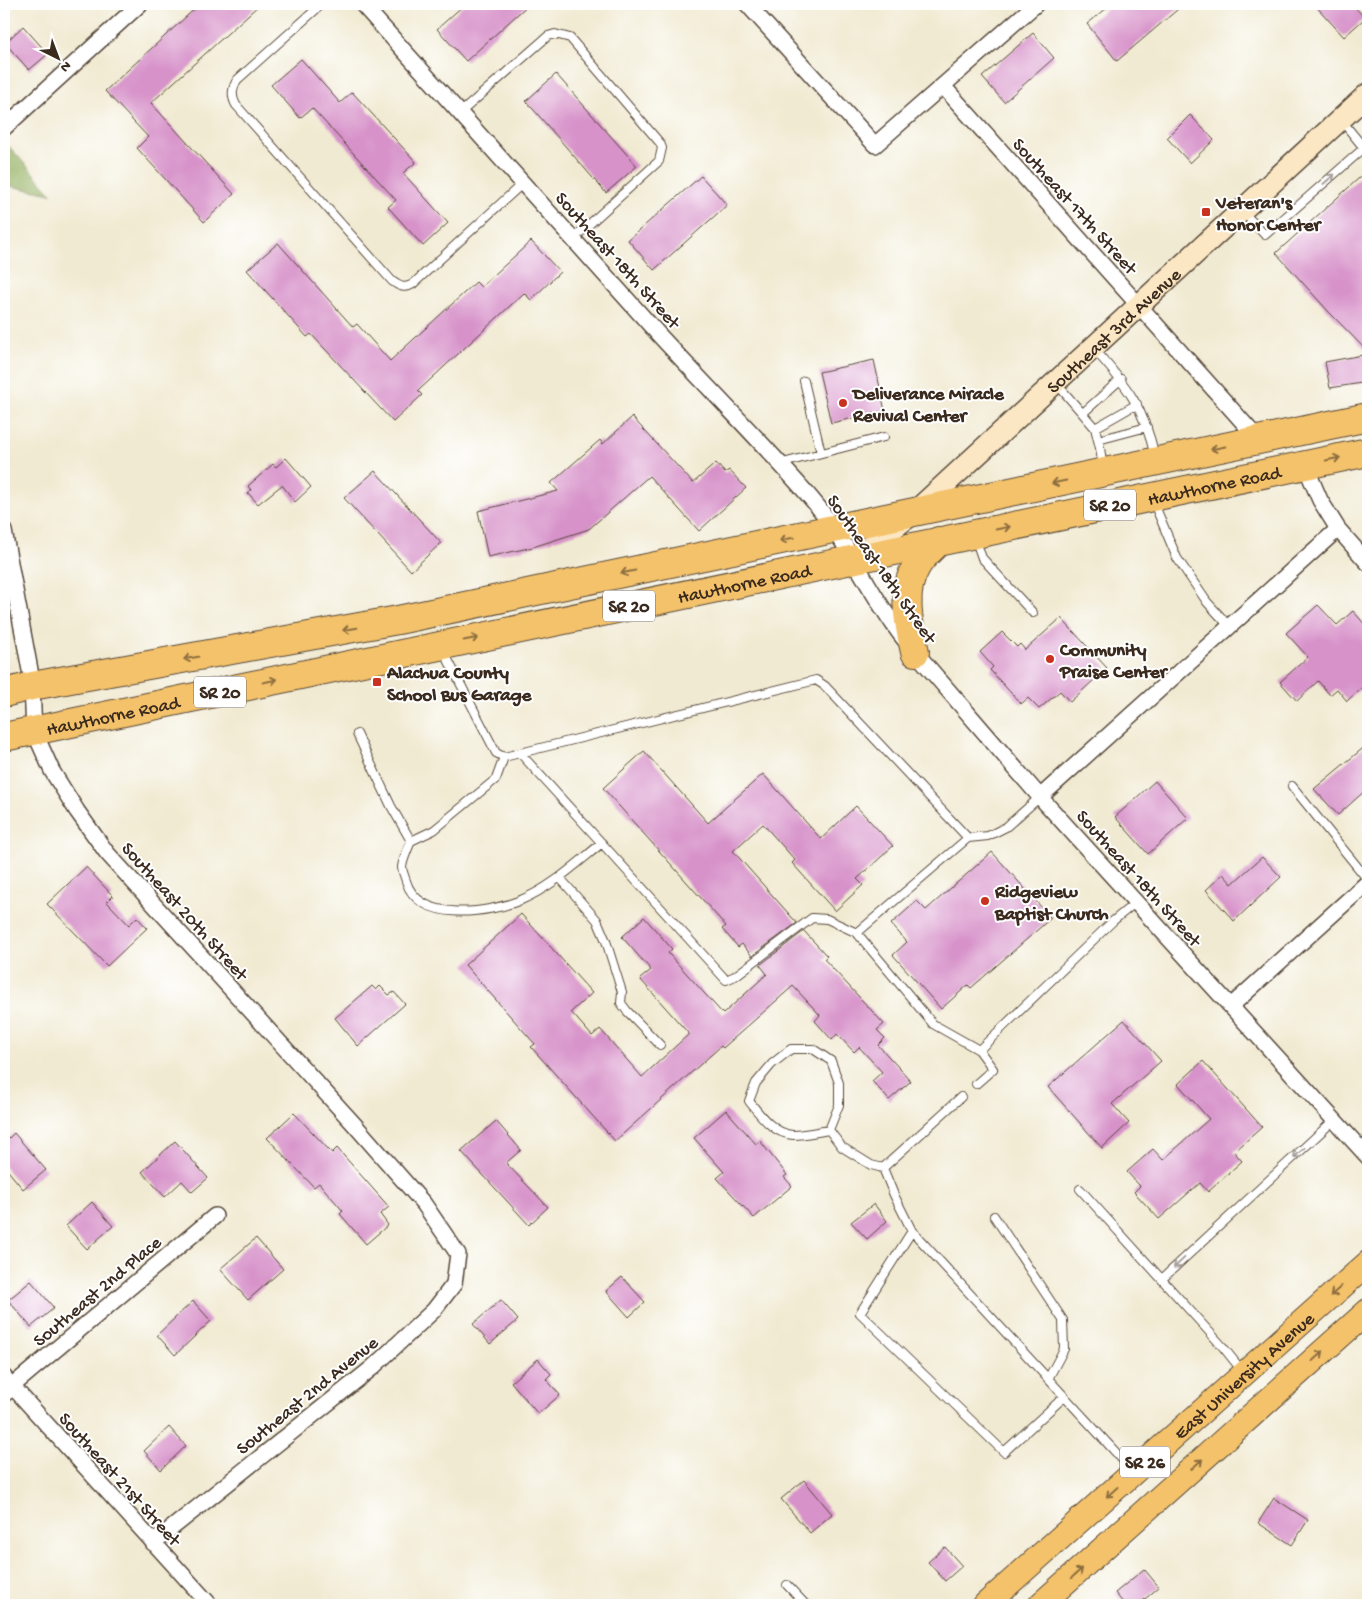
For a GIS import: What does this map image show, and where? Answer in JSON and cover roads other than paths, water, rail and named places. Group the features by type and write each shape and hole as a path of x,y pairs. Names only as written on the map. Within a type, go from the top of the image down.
{"highway":[{"name":"Hawthorne Road","path":"4,693 32,686 398,620 1368,417"},
{"name":"Hawthorne Road","path":"4,737 1368,452"},
{"path":"915,652 908,609 912,579 916,567 939,541"}],"main road":[{"name":"East University Avenue","path":"984,1605 1368,1263"},
{"name":"East University Avenue","path":"1040,1605 1368,1311"},
{"path":"1134,1472 1160,1497"}],"street":[{"path":"4,128 140,4"},
{"name":"Southeast 18th Street","path":"362,4 667,343 810,497 835,529 894,626 915,652 1040,797 1135,903 1368,1157"},
{"path":"747,4 875,145 1036,4"},
{"name":"Southeast 17th Street","path":"943,86 1259,440"},
{"name":"Southeast 3rd Avenue","path":"853,559 916,511 1368,94"},
{"path":"1305,464 1320,500 1338,529 1368,563"},
{"path":"1040,797 1338,529"},
{"name":"Southeast 20th Street","path":"4,531 32,686 34,731 52,771 77,811 107,852 424,1204 458,1254 457,1256"},
{"path":"1230,1006 1368,881"},
{"name":"Southeast 2nd Place","path":"7,1387 17,1382 215,1216"},
{"name":"Southeast 2nd Avenue","path":"153,1543 372,1368 427,1316 454,1284 457,1256"},
{"name":"Southeast 21st Street","path":"7,1387 210,1605"}],"lane":[{"path":"322,4 237,80 232,99 392,281 401,287 408,287 413,284 523,183"},
{"path":"460,113 548,36 555,34 570,38 660,143 662,148 659,161 573,239"},
{"path":"1242,211 1265,235 1364,148 1341,120"},
{"path":"1093,348 1121,379 1137,404 1147,428 1156,461"},
{"path":"1083,414 1121,379"},
{"path":"804,381 821,453"},
{"path":"1056,382 1095,428 1104,472"},
{"path":"1095,428 1137,404"},
{"path":"1098,440 1147,428"},
{"path":"779,464 884,437"},
{"path":"1151,497 1177,558 1207,602 1230,627"},
{"path":"974,534 982,558 1033,613"},
{"path":"440,646 496,753 504,757 816,680 825,686 968,838"},
{"path":"357,734 410,842 402,868 408,889 421,903 441,910 467,912 488,909 520,900 553,883 602,843"},
{"path":"520,753 726,980 735,976 812,918 827,918 857,933 933,1024 979,1050 993,1069 976,1084"},
{"path":"410,842 434,830 496,779 504,757"},
{"path":"1292,786 1368,881"},
{"path":"857,933 968,838 988,836 1006,827 1040,797"},
{"path":"560,878 597,920 606,941 622,992 621,1002 660,1044"},
{"path":"979,1050 1113,921 1135,903"},
{"path":"791,1049 813,1049 831,1060 839,1083 839,1105 829,1130 792,1135 776,1130 759,1114 750,1101 756,1082 772,1064 791,1049"},
{"path":"883,1168 961,1097"},
{"path":"1162,1279 1334,1120"},
{"path":"829,1130 842,1146 871,1165 883,1168"},
{"path":"883,1168 912,1231 1134,1472"},
{"path":"1080,1189 1223,1347 1244,1374"},
{"path":"994,1216 1064,1320 1064,1349 1048,1379"},
{"path":"912,1231 860,1313 1004,1452 1064,1397"},
{"path":"786,1585 806,1605"}],"place":[{"name":"Veteran's Honor Center","path":"1206,212"},
{"name":"Deliverance Miracle Revival Center","path":"843,403"},
{"name":"Community Praise Center","path":"1050,659"},
{"name":"Alachua County School Bus Garage","path":"377,682"},
{"name":"Ridgeview Baptist Church","path":"985,901"}]}
